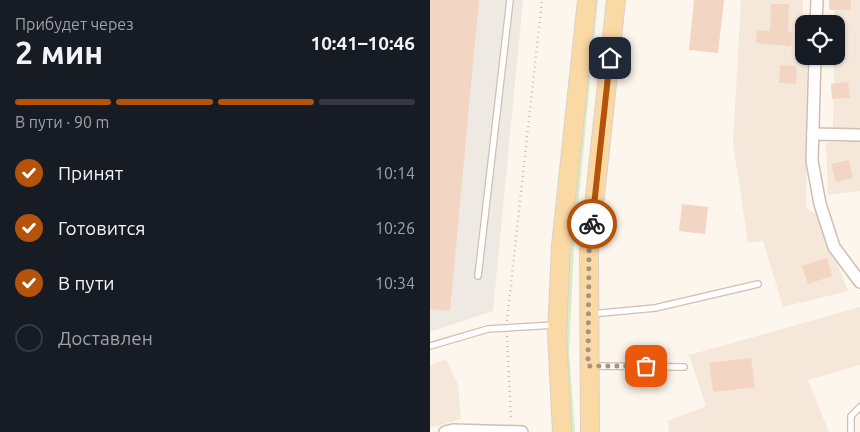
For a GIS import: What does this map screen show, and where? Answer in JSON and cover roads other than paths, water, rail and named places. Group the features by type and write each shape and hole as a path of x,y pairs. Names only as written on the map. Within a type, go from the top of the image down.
{"main road":[{"path":"562,432 557,325 561,246 587,0"},
{"path":"590,432 588,366 589,252 616,0"}],"street":[{"path":"816,15 817,0"},
{"path":"815,65 812,161 820,204 834,247 860,282"},
{"path":"813,134 860,135"},
{"path":"445,432 452,430 522,432"}],"lane":[{"path":"478,276 510,0"},
{"path":"589,314 655,308 758,284"},
{"path":"430,346 488,329 557,325"},
{"path":"588,366 684,367"},
{"path":"851,432 851,416 860,407"}]}
